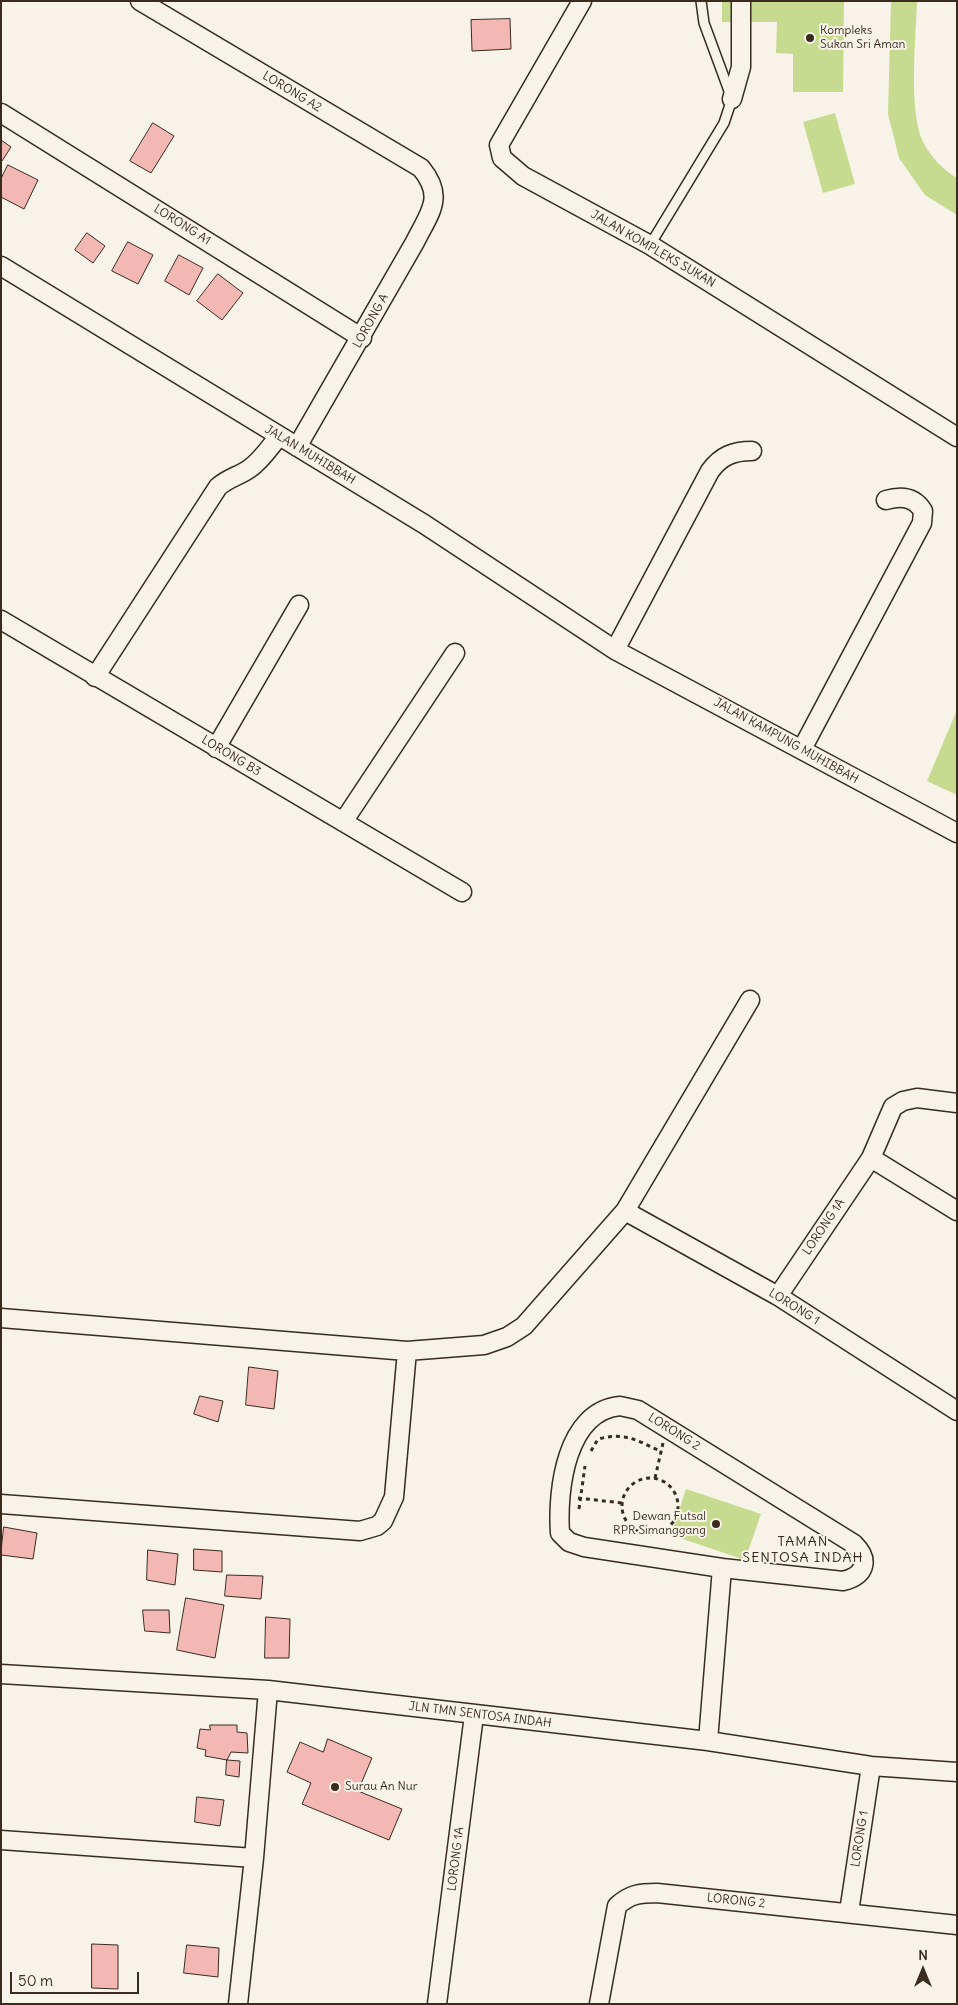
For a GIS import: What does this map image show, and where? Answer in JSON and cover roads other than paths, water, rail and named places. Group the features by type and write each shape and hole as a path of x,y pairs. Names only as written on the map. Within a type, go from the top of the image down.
{"street":[{"name":"LORONG A2","path":"140,1 421,168 431,180 435,191"},
{"name":"JALAN KOMPLEKS SUKAN","path":"582,1 499,145 502,158 523,176 650,245 957,437"},
{"path":"732,99 742,67 741,1"},
{"name":"LORONG A1","path":"1,113 362,338"},
{"name":"LORONG A","path":"297,447 362,338 415,242 431,210 435,191"},
{"name":"JALAN MUHIBBAH","path":"1,266 424,524 615,650"},
{"path":"95,677 218,487 228,478 248,470 279,436"},
{"path":"615,650 710,471 723,457 740,451 752,451"},
{"path":"802,749 922,523 923,511 914,501 899,496 886,500"},
{"path":"216,748 299,605"},
{"name":"LORONG B3","path":"1,620 462,892"},
{"name":"JALAN KAMPUNG MUHIBBAH","path":"615,650 957,834"},
{"path":"343,822 455,653"},
{"path":"1,1318 407,1351 484,1345 513,1333 524,1326 625,1211 750,1000"},
{"name":"LORONG 1A","path":"778,1296 871,1158 893,1107 903,1101 917,1098 957,1103"},
{"path":"871,1158 957,1210"},
{"name":"LORONG 1","path":"625,1211 778,1296 957,1411"},
{"path":"1,1504 360,1531 370,1529 383,1521 394,1497 407,1351"},
{"name":"LORONG 2","path":"620,1406 638,1410 854,1544 861,1551 863,1559 861,1572 856,1577 842,1581 722,1568 584,1548 570,1542 560,1533 560,1496 565,1463 578,1435 597,1413 608,1407 620,1406"},
{"path":"708,1741 722,1568"},
{"name":"JLN TMN SENTOSA INDAH","path":"1,1674 268,1690 708,1741 871,1766 957,1772"},
{"path":"238,2004 254,1858 268,1690"},
{"name":"LORONG 1A","path":"437,2004 474,1715"},
{"name":"LORONG 1","path":"849,1912 871,1766"},
{"path":"1,1840 254,1858"},
{"name":"LORONG 2","path":"599,2004 612,1922 617,1906 626,1898 638,1893 657,1893 849,1912 957,1925"}],"lane":[{"path":"650,245 720,129 732,99 704,23 701,1"}],"place":[{"name":"Kompleks Sukan Sri Aman","path":"810,38"},
{"name":"Dewan Futsal RPR Simanggang","path":"716,1524"},
{"name":"Surau An Nur","path":"335,1787"}],"district":[{"name":"TAMAN SENTOSA INDAH","path":"803,1550"}]}
